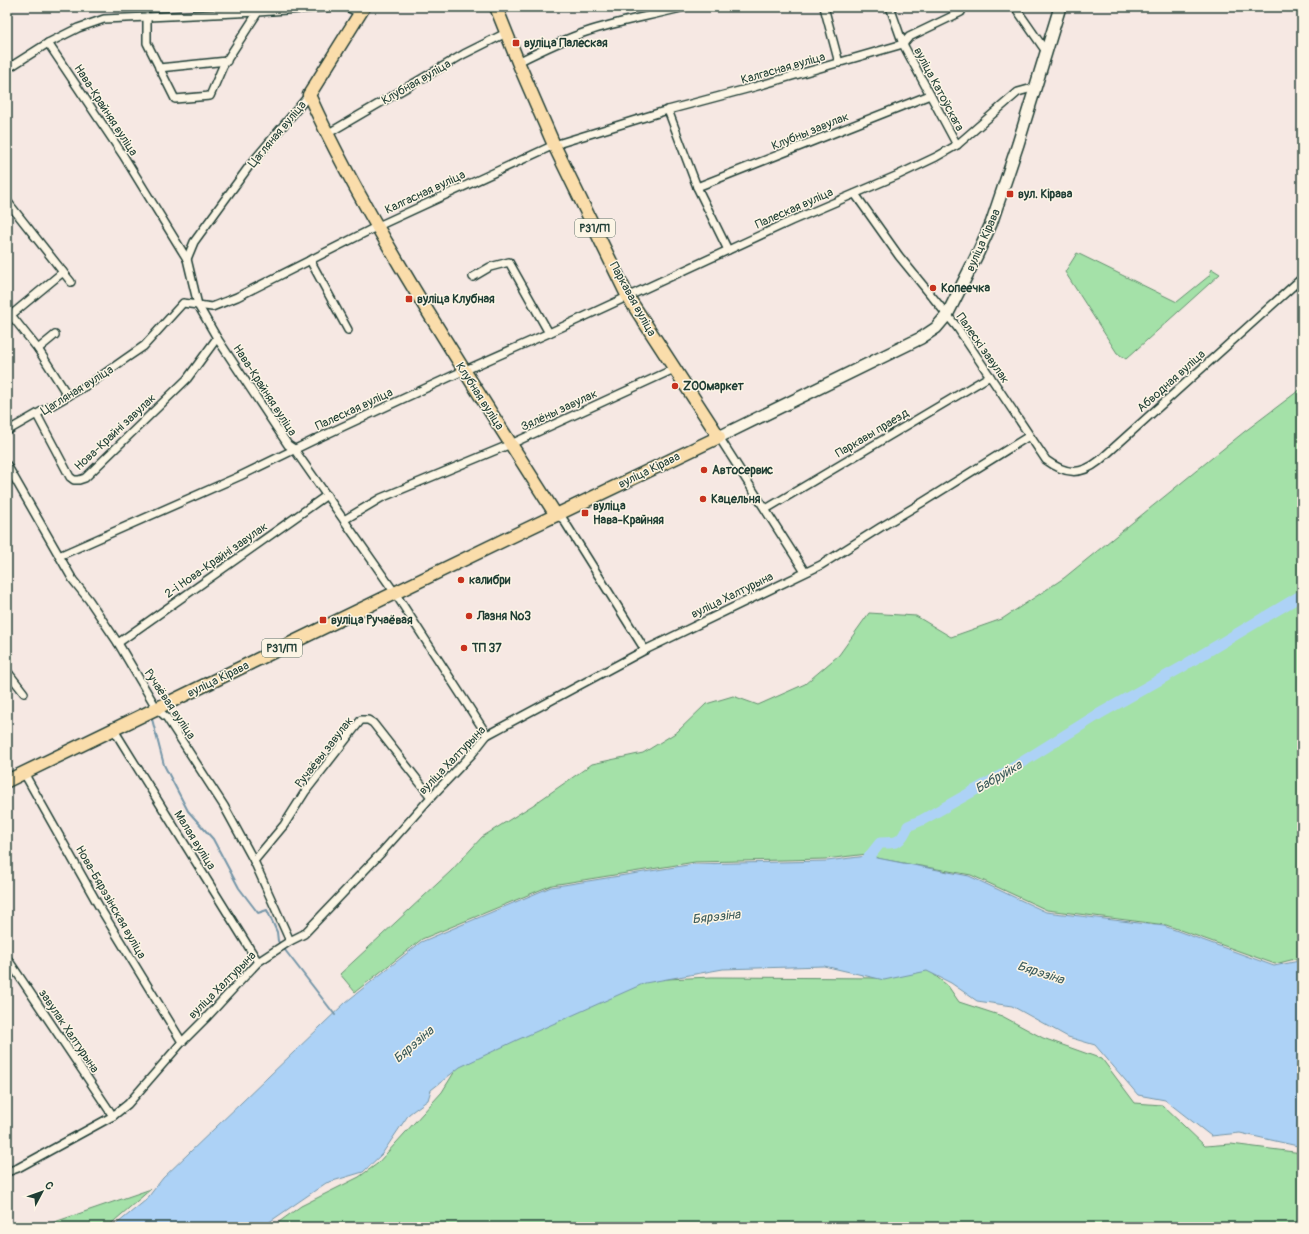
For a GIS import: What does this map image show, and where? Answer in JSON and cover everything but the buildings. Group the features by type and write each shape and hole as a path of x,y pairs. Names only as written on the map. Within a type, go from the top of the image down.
{"main road":[{"name":"Паркавая вуліца","path":"496,7 554,145 628,296 719,437"},
{"name":"вуліца Кірава","path":"7,781 719,437 921,338 936,328 947,315 977,255 999,205 1060,7"},
{"name":"Цагляная вуліца","path":"309,94 363,10"},
{"name":"Клубная вуліца","path":"309,94 327,134 376,227 463,371 556,515"}],"street":[{"path":"7,69 48,43 78,28 104,19 258,12 329,7"},
{"path":"346,7 363,10"},
{"path":"518,62 586,32 669,9 684,7"},
{"path":"824,7 839,63"},
{"name":"вуліца Катоўскага","path":"890,7 902,44 957,145"},
{"path":"1015,7 1047,53"},
{"path":"147,17 147,43 175,99 210,96 226,61 258,12"},
{"name":"вуліца Катоўскага","path":"902,44 910,37 961,12"},
{"name":"Клубная вуліца","path":"327,134 464,54 506,33"},
{"name":"Нава-Крайняя вуліца","path":"48,43 123,155 187,259 198,306 217,338 288,445 294,450 327,495 395,593 487,735"},
{"name":"Калгасная вуліца","path":"198,306 212,307 237,297 376,227 554,145 668,110 754,88 902,44"},
{"path":"159,68 226,61"},
{"name":"Палеская вуліца","path":"59,556 240,476 463,371 930,160 957,145 1018,92 1036,86"},
{"name":"Цагляная вуліца","path":"187,259 194,242 250,165 309,94"},
{"name":"Клубны завулак","path":"697,188 930,95"},
{"path":"668,110 697,188 728,250"},
{"name":"Палескі завулак","path":"855,194 899,256 957,328 1046,460"},
{"path":"7,201 71,282"},
{"path":"310,260 348,330"},
{"path":"473,278 490,267 509,262 549,333"},
{"path":"63,272 9,312 38,349 68,396"},
{"name":"Абводная вуліца","path":"1046,460 1056,467 1069,472 1090,468 1302,278"},
{"name":"Цагляная вуліца","path":"7,431 68,396 113,368 144,346 183,303 198,306"},
{"path":"38,349 56,335"},
{"name":"Нова-Крайні завулак","path":"37,415 70,476 74,480 85,478 187,379 217,338"},
{"name":"Зялёны завулак","path":"344,520 381,498 510,444 674,369"},
{"name":"Паркавы праезд","path":"766,509 990,376"},
{"name":"вуліца Халтурына","path":"7,1172 18,1168 113,1116 128,1104 182,1042 258,962 304,934 382,852 431,796 472,754 487,735 645,650 821,565 1029,436"},
{"name":"Паркавая вуліца","path":"719,437 805,572"},
{"name":"Ручаёвая вуліца","path":"7,465 73,580 89,600 118,643 157,709 167,718 224,806 254,861 288,943"},
{"name":"2-і Нова-Крайні завулак","path":"118,643 327,495"},
{"name":"Клубная вуліца","path":"556,515 563,519 645,650"},
{"path":"7,671 24,693"},
{"name":"Ручаёвы завулак","path":"254,861 284,825 305,792 361,720 368,720 373,723 431,796"},
{"name":"Малая вуліца","path":"114,730 258,962"},
{"name":"Нова-Бярэзінская вуліца","path":"24,773 100,908 182,1042"},
{"name":"завулак Халтурына","path":"7,958 113,1116"}],"green space":[{"path":"1077,253 1177,302 1209,276 1212,269 1220,274 1126,359 1117,353 1065,272"},
{"path":"1302,388 1302,960 1299,958 1275,964 1166,925 1047,910 971,875 881,859 867,854 826,859 695,862 552,885 422,939 355,992 340,974 451,871 482,837 533,805 592,764 643,753 677,732 706,704 733,696 758,705 805,684 839,655 869,613 916,616 951,637 1002,619 1064,578 1244,432"},
{"path":"927,969 948,986 959,1002 1002,1016 1043,1038 1102,1059 1135,1103 1162,1105 1205,1146 1231,1144 1302,1153 1302,1227 272,1227 301,1206 359,1177 377,1164 442,1092 458,1066 644,980 712,977 885,978"},
{"path":"151,1189 107,1227 40,1227"}],"water":[{"name":"Бярэзіна","path":"867,856 969,876 1046,912 1164,926 1274,966 1299,961 1302,962 1302,1147 1240,1133 1211,1136 1165,1100 1138,1095 1095,1045 1068,1037 1012,1006 977,1001 951,983 927,971 884,980 824,966 723,969 645,983 460,1067 431,1090 428,1100 409,1114 382,1154 363,1172 326,1183 262,1227 113,1227 146,1200 163,1178 346,1002 421,942 551,887 694,864 827,861"}],"waterway":[{"name":"Бабруйка","path":"1188,663 1302,595"},
{"name":"Бабруйка","path":"861,867 880,843 891,843 898,841 901,839 908,826 922,820 1000,776 1099,714 1184,666"},
{"path":"152,719 164,765 188,811 213,839 239,888 258,913 267,910 277,932 278,941 335,1015"}],"place":[{"name":"вуліца Палеская","path":"516,43"},
{"name":"вул. Кірава","path":"1010,194"},
{"name":"Копеечка","path":"933,288"},
{"name":"вуліца Клубная","path":"409,299"},
{"name":"ZOOмаркет","path":"675,386"},
{"name":"Автосервис","path":"704,470"},
{"name":"Кацельня","path":"703,499"},
{"name":"вуліца Нава-Крайняя","path":"585,513"},
{"name":"калибри","path":"461,580"},
{"name":"Лазня №3","path":"469,616"},
{"name":"вуліца Ручаёвая","path":"323,620"},
{"name":"ТП 37","path":"464,648"}]}
